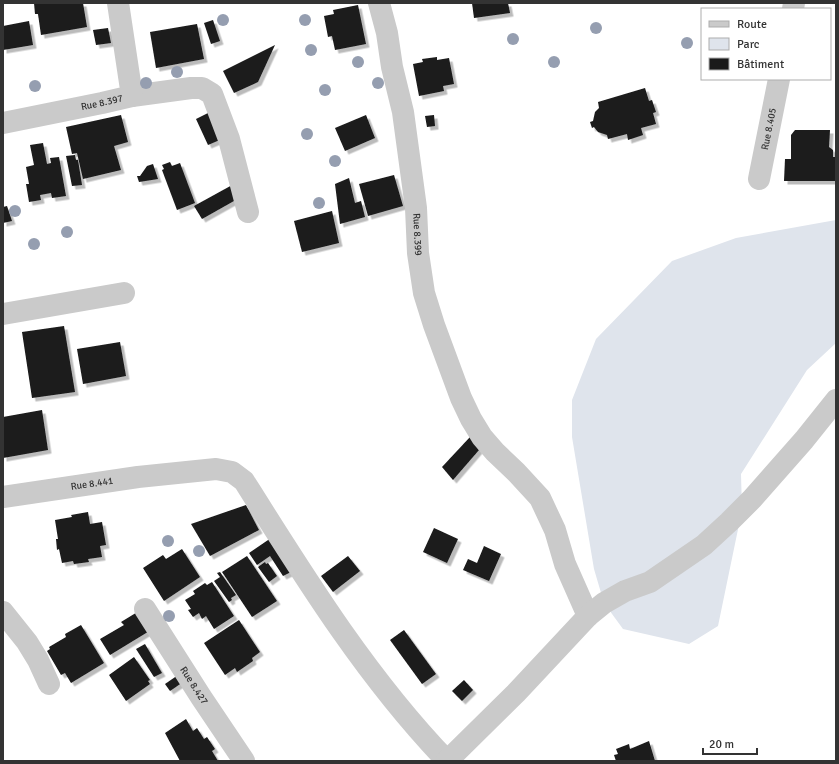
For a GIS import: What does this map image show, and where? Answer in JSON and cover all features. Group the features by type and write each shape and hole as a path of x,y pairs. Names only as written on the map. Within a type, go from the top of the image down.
{"street":[{"name":"Rue 8.397","path":"3,123 132,96 118,3"},
{"name":"Rue 8.399","path":"379,3 387,33 392,67 403,112 416,208 418,253 424,293 434,325 461,398 471,420 482,437 495,452 540,498 555,530 566,564 588,616"},
{"name":"Rue 8.405","path":"759,179 779,80"},
{"path":"132,96 191,88 202,88 212,94 229,139 248,212"},
{"path":"3,314 124,293"},
{"path":"447,761 516,693 588,616 604,603 625,591 650,582 704,545 752,499 804,440 836,400"},
{"name":"Rue 8.441","path":"3,497 138,477 216,469 232,472 244,481 324,608 393,700 419,732 447,761"},
{"name":"Rue 8.427","path":"146,609 201,697 244,761"},
{"path":"3,612 27,642 38,660 49,684"}],"green space":[{"path":"836,220 836,343 807,370 741,474 742,510 718,626 689,644 623,629 604,603 594,569 572,437 572,400 596,339 672,261 736,238"}],"building":[{"path":"34,3 83,3 87,27 41,35 38,14 35,14"},
{"path":"472,3 508,3 510,13 474,18"},
{"path":"358,5 366,44 335,50 332,36 328,37 324,16 334,14 333,10"},
{"path":"213,20 220,41 211,44 204,23"},
{"path":"29,21 33,45 3,50 3,26"},
{"path":"197,24 204,59 156,68 150,32"},
{"path":"108,28 111,43 96,45 93,30"},
{"path":"275,45 258,82 234,93 223,71"},
{"path":"437,57 437,60 449,58 454,84 443,86 444,91 419,96 413,64 423,62 422,59"},
{"path":"645,88 649,101 652,100 656,112 653,113 656,124 641,128 643,135 628,140 627,134 608,139 607,135 598,132 594,127 592,128 590,122 593,121 595,112 599,108 598,102"},
{"path":"214,110 222,139 208,145 196,119"},
{"path":"121,115 128,142 114,146 121,170 83,179 77,153 72,154 66,127"},
{"path":"366,115 375,138 345,151 335,128"},
{"path":"434,115 435,126 427,127 425,116"},
{"path":"795,130 830,130 829,147 833,150 833,157 836,157 836,181 784,181 785,159 791,159 791,135"},
{"path":"43,143 47,164 51,163 50,158 59,157 66,196 52,198 51,193 40,195 41,200 29,202 26,184 29,184 26,167 34,165 30,145"},
{"path":"75,155 76,160 78,160 82,185 72,186 66,156"},
{"path":"170,162 172,166 180,163 195,203 177,210 162,170 164,169 162,165"},
{"path":"153,164 158,179 139,182 137,176 140,176 147,166"},
{"path":"394,175 403,206 368,216 359,184"},
{"path":"349,178 355,203 361,201 365,217 340,224 335,184"},
{"path":"234,184 241,197 202,219 194,206"},
{"path":"7,206 12,221 3,223 3,207"},
{"path":"332,211 339,243 302,252 294,221"},
{"path":"64,326 75,392 32,398 22,332"},
{"path":"120,342 126,376 83,384 77,349"},
{"path":"42,410 48,450 3,458 3,417"},
{"path":"470,437 479,450 453,480 442,467"},
{"path":"246,505 259,530 210,556 191,524"},
{"path":"88,512 90,524 102,522 106,545 100,546 102,557 88,559 89,562 74,564 73,561 62,563 59,549 57,550 56,539 58,539 55,520"},
{"path":"434,528 458,539 447,563 423,552"},
{"path":"271,538 291,572 283,576 270,556 257,565 249,553"},
{"path":"484,546 501,554 489,581 463,570 468,559 477,563"},
{"path":"182,549 200,577 164,601 143,568 163,555 166,559"},
{"path":"247,556 277,601 252,617 222,572"},
{"path":"348,556 360,571 333,592 321,576"},
{"path":"265,562 266,564 268,563 277,576 269,582 258,567"},
{"path":"220,572 236,595 231,598 232,600 229,602 214,581 220,577 217,573"},
{"path":"212,582 234,616 214,629 206,616 202,619 199,613 193,617 188,610 191,609 185,600 195,594 193,591 205,583 207,585"},
{"path":"139,611 151,630 110,655 100,639 124,625 121,622"},
{"path":"239,620 260,652 252,658 253,661 237,672 235,668 225,675 204,643"},
{"path":"81,625 104,663 71,683 65,673 61,675 47,651 50,649 49,647 66,637 65,634"},
{"path":"404,630 436,674 422,684 390,640"},
{"path":"145,644 162,673 154,677 136,649"},
{"path":"134,657 150,680 148,681 150,684 126,701 109,675"},
{"path":"181,673 186,680 170,691 165,684"},
{"path":"464,680 473,690 462,701 452,691"},
{"path":"186,719 193,731 197,728 204,739 207,737 215,749 212,751 218,761 180,761 165,733"},
{"path":"649,741 655,761 616,761 614,755 618,754 616,749 629,744 630,749"}]}
